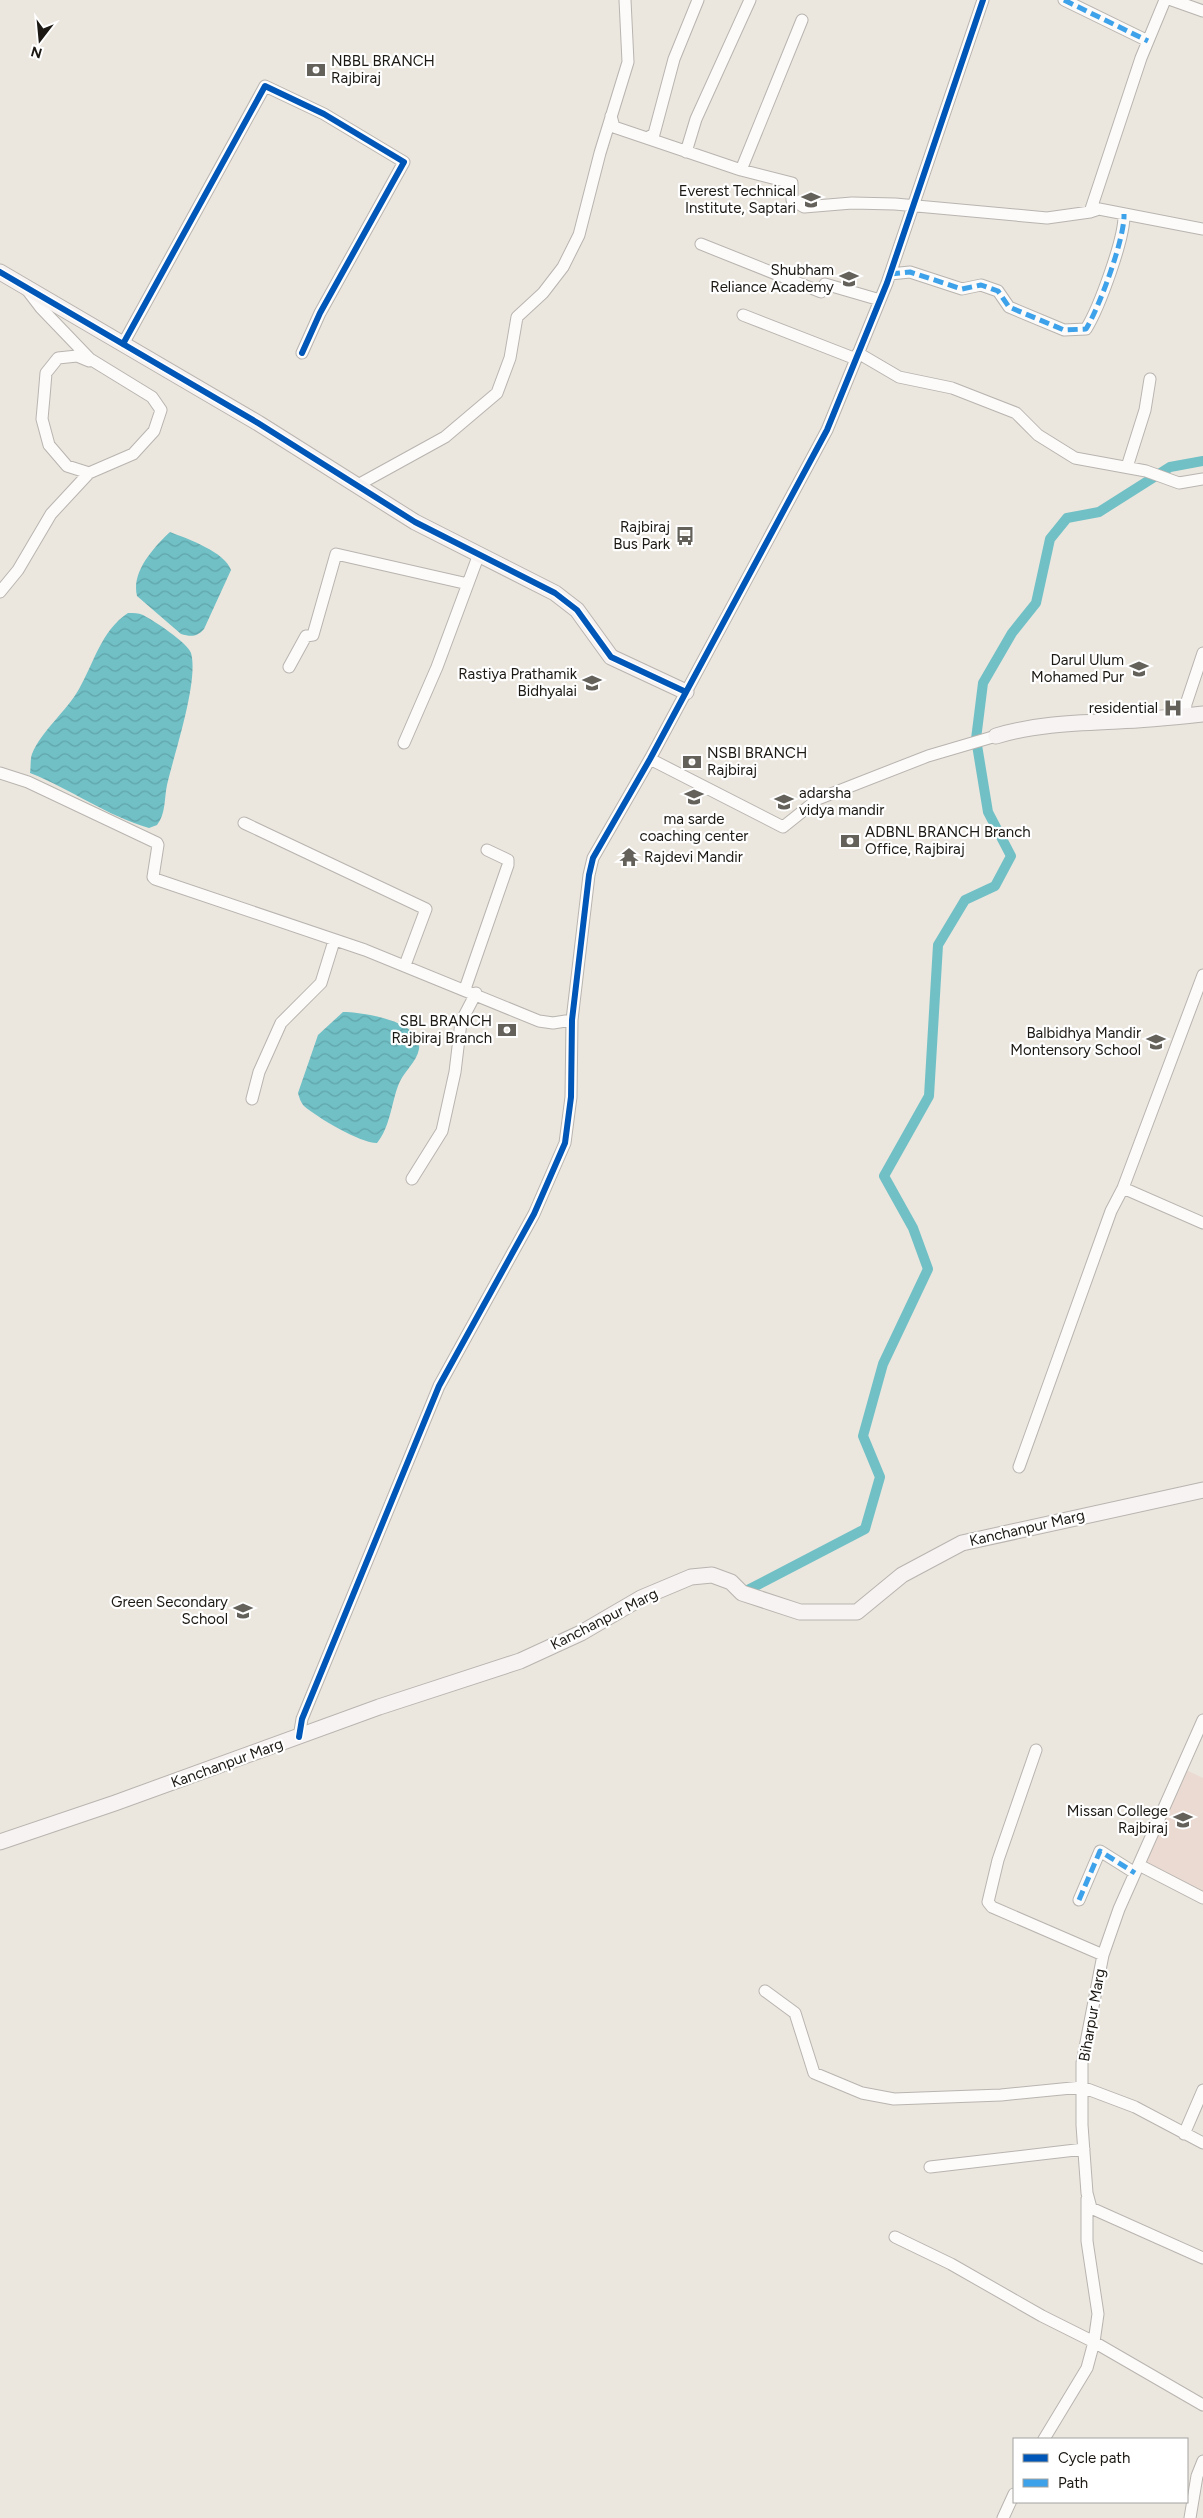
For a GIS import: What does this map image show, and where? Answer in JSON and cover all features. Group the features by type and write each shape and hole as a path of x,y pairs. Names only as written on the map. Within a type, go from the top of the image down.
{"main road":[{"path":"0,272 258,423 415,522 555,593 577,610 611,657 686,692"},
{"path":"996,736 1015,730 1065,724 1203,714"},
{"name":"Kanchanpur Marg","path":"0,1842 380,1707 520,1661 581,1633 642,1598 691,1576 712,1575 731,1582 742,1593 800,1612 858,1612 902,1575 962,1543 1203,1490"}],"street":[{"path":"356,486 445,437 497,393 510,358 517,316 548,286 562,267 579,235 611,116 628,62 625,0"},
{"path":"647,138 654,134 674,59 698,0"},
{"path":"686,152 696,119 750,0"},
{"path":"299,1736 302,1719 439,1386 534,1214 565,1143 571,1097 572,1020 589,875 593,858 650,759 827,430 890,274 983,0"},
{"path":"1064,0 1148,40"},
{"path":"1090,212 1148,40 1165,0"},
{"path":"1172,0 1203,11"},
{"path":"741,170 802,20"},
{"path":"123,344 265,86 324,114 404,162 320,313 302,352"},
{"path":"611,116 614,127 741,170 792,183 792,200 804,207 852,203 1038,217 1090,212 1099,209 1203,229"},
{"path":"890,274 910,272 962,289 981,285 998,291 1009,307 1064,330 1086,329 1096,312 1122,230 1124,214"},
{"path":"701,244 821,292 826,284 880,300"},
{"path":"0,592 18,570 51,514 89,473 133,454 154,431 161,410 152,398 122,377 90,359 41,308 26,288"},
{"path":"742,315 857,356 899,377 952,388 1016,413 1038,435 1075,458 1146,471 1179,483 1203,479"},
{"path":"89,473 67,466 49,444 42,419 46,373 58,358 78,356 122,377"},
{"path":"1127,468 1145,410 1150,378"},
{"path":"289,667 306,636 313,635 336,554 468,584"},
{"path":"404,743 437,667 479,554"},
{"path":"1185,716 1186,704 1203,652"},
{"path":"650,759 783,827 818,799 928,756 996,736"},
{"path":"0,773 28,782 157,843 153,877 155,880 405,965 539,1021 553,1024 572,1020"},
{"path":"244,823 426,909 405,965"},
{"path":"412,1178 442,1131 455,1072 461,1022 508,865 508,860 505,857 487,850"},
{"path":"252,1099 260,1072 281,1023 325,977 334,941"},
{"path":"1019,1467 1112,1210 1123,1188 1198,1003 1203,975"},
{"path":"1123,1188 1203,1223"},
{"name":"Biharpur Marg","path":"1203,1722 1119,1909 1103,1955 1086,2034 1082,2063 1084,2149 1087,2193 1091,2208 1203,2258"},
{"path":"1036,1750 998,1860 988,1902 992,1907 1103,1955"},
{"path":"1080,1900 1100,1851 1203,1898"},
{"path":"765,1991 795,2012 814,2073 862,2093 894,2099 935,2099 1082,2087 1135,2107 1203,2143"},
{"path":"1184,2134 1203,2090"},
{"path":"930,2167 1084,2149"},
{"path":"1045,2438 1087,2368 1094,2342 1098,2314 1087,2241 1085,2213 1087,2193"},
{"path":"895,2237 951,2264 1042,2316 1094,2342 1203,2405"},
{"path":"1190,2518 1198,2476 1203,2461"},
{"path":"1003,2518 1013,2496"}],"shaded area":[{"name":"Missan College Rajbiraj","path":"1186,1770 1203,1778 1203,1892 1143,1861"}],"water":[{"path":"170,532 196,542 214,552 227,563 231,570 204,629 194,636 181,634 137,596 137,578 145,561"},
{"path":"128,613 143,615 177,638 191,653 193,665 189,699 167,785 163,811 157,825 149,828 118,817 30,773 31,756 36,745 74,697 111,629"},
{"path":"343,1012 376,1016 390,1020 411,1031 418,1039 418,1054 400,1081 388,1123 377,1143 360,1139 319,1117 304,1106 298,1093 318,1035"}],"waterway":[{"path":"742,1593 865,1529 880,1477 863,1436 883,1364 928,1269 913,1228 884,1176 929,1096 938,945 965,900 995,886 1011,856 988,812 976,739 983,683 1012,633 1036,603 1050,539 1067,518 1099,512 1170,467 1203,461"}],"marked path":[{"path":"1064,0 1148,41"},
{"path":"890,274 910,272 962,289 981,285 998,291 1009,307 1064,330 1086,329 1098,306 1116,255 1124,214"},
{"path":"1079,1900 1100,1851 1135,1873"}],"cycle path":[{"path":"299,1737 302,1719 439,1386 534,1214 565,1143 571,1097 572,1020 589,875 593,858 650,759 827,430 887,283 983,0"},
{"path":"123,344 265,86 324,114 404,162 320,313 302,353"},
{"path":"0,272 258,423 415,522 555,593 577,610 611,657 686,692"}],"place":[{"name":"NBBL BRANCH Rajbiraj","path":"316,70"},
{"name":"Everest Technical Institute, Saptari","path":"811,200"},
{"name":"Shubham Reliance Academy","path":"849,279"},
{"name":"Rajbiraj Bus Park","path":"685,536"},
{"name":"Darul Ulum Mohamed Pur","path":"1139,669"},
{"name":"Rastiya Prathamik Bidhyalai","path":"592,683"},
{"name":"residential","path":"1173,708"},
{"name":"NSBI BRANCH Rajbiraj","path":"692,762"},
{"name":"ma sarde coaching center","path":"694,797"},
{"name":"adarsha vidya mandir","path":"784,802"},
{"name":"ADBNL BRANCH Branch Office, Rajbiraj","path":"850,841"},
{"name":"Rajdevi Mandir","path":"629,857"},
{"name":"SBL BRANCH Rajbiraj Branch","path":"507,1030"},
{"name":"Balbidhya Mandir Montensory School","path":"1156,1042"},
{"name":"Green Secondary School","path":"243,1611"},
{"name":"Missan College Rajbiraj","path":"1183,1820"}]}
